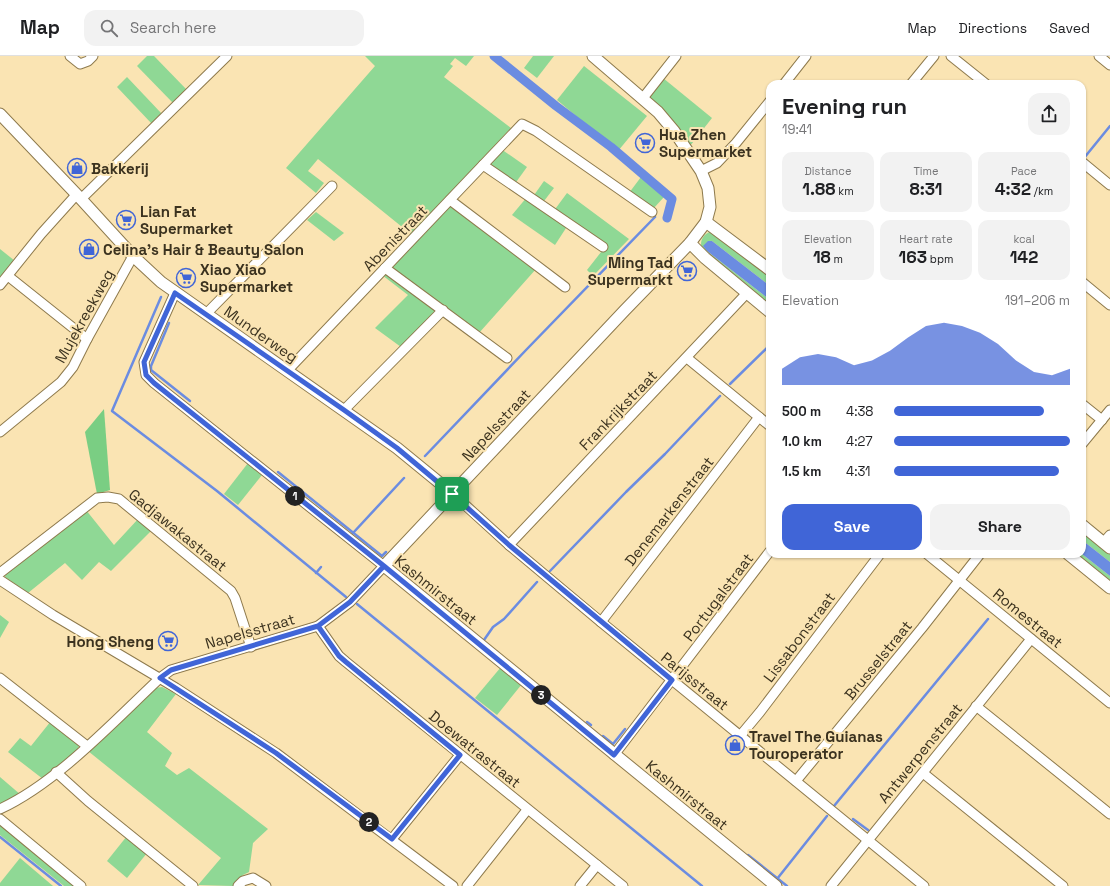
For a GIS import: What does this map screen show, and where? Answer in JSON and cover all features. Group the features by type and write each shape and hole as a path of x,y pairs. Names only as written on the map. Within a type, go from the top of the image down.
{"street":[{"path":"70,56 80,64 88,61 94,56"},
{"path":"0,285 41,234 227,56"},
{"path":"593,56 643,98 658,112 674,131 701,171 708,188 710,206 706,222 766,264"},
{"path":"643,98 676,56"},
{"path":"787,80 806,56"},
{"path":"914,80 934,56"},
{"path":"951,56 981,80"},
{"path":"1099,56 1110,65"},
{"path":"701,171 717,163 736,143 766,106"},
{"name":"Munderweg","path":"0,114 133,256 175,293 397,448 452,494"},
{"name":"Abenistraat","path":"287,371 522,124 536,131 652,212"},
{"path":"484,165 603,247"},
{"path":"1086,165 1110,185"},
{"path":"206,314 332,186"},
{"path":"450,200 565,287"},
{"name":"Napelsstraat","path":"0,809 18,800 56,772 87,746 160,678 171,670 318,626 350,602 690,243 706,222"},
{"path":"690,243 705,258 766,309"},
{"name":"Mujekreekweg","path":"0,432 61,382 73,367 133,256"},
{"path":"385,268 507,358"},
{"path":"8,276 87,339"},
{"path":"1086,285 1110,305"},
{"name":"Kashmirstraat","path":"175,293 144,362 146,375 154,383 384,566 776,886"},
{"name":"Frankrijkstraat","path":"509,545 747,293"},
{"path":"344,410 443,310"},
{"path":"687,358 766,423"},
{"path":"1086,407 1102,420"},
{"path":"1086,439 1110,410"},
{"name":"Denemarkenstraat","path":"601,622 759,417"},
{"name":"Parijsstraat","path":"452,494 509,545 601,622 924,886"},
{"name":"Gadjawakastraat","path":"0,573 97,498 108,497 118,499 231,591 235,598 251,647"},
{"path":"1086,528 1108,542"},
{"name":"Portugalstraat","path":"614,755 766,557"},
{"name":"Lissabonstraat","path":"740,736 760,712 877,558"},
{"name":"Romestraat","path":"932,558 1110,703"},
{"name":"Brusselstraat","path":"796,781 977,558"},
{"path":"1073,558 1110,588"},
{"path":"0,580 53,615 160,678 276,753 453,886"},
{"name":"Doewatrastraat","path":"318,626 339,656 346,662 527,810 624,886"},
{"name":"Antwerpenstraat","path":"831,886 1031,639"},
{"path":"0,678 87,746"},
{"path":"976,706 1110,814"},
{"path":"392,839 460,755"},
{"path":"56,772 88,801 193,886"},
{"path":"922,773 1063,886"},
{"path":"467,886 527,810"},
{"path":"0,819 81,886"},
{"path":"580,886 597,865"},
{"path":"238,886 243,881 253,878 266,886"}],"green space":[{"path":"147,56 154,56 187,90 173,103 137,66"},
{"path":"365,56 474,56 466,66 455,58 450,64 453,66 444,77 511,128 412,235 318,159 308,171 324,183 316,193 286,168 375,66"},
{"path":"533,56 554,56 537,78 524,68"},
{"path":"584,66 647,116 618,151 557,100"},
{"path":"127,77 162,114 152,124 117,87"},
{"path":"663,78 712,118 690,146 651,100 650,95"},
{"path":"501,149 527,167 514,185 486,166"},
{"path":"641,177 664,197 653,209 629,193"},
{"path":"544,181 554,188 541,205 532,198"},
{"path":"567,193 629,239 593,276 587,270 605,247 553,212"},
{"path":"527,197 568,225 555,245 512,215"},
{"path":"447,206 451,206 536,269 479,333 440,306 401,347 375,328 408,295 382,275"},
{"path":"316,212 344,233 334,241 307,220"},
{"path":"713,231 766,271 766,283 712,241 707,251 766,297 766,304 702,250 701,244 703,238"},
{"path":"0,249 15,261 2,278 0,277"},
{"path":"104,409 110,490 97,494 85,432"},
{"path":"248,463 262,475 238,505 224,494"},
{"path":"86,510 114,545 139,518 152,530 111,571 99,562 82,580 65,563 28,593 5,577 6,572"},
{"path":"1086,533 1110,552 1110,562 1086,543"},
{"path":"1086,557 1110,576 1110,584 1078,558"},
{"path":"0,615 9,622 0,638"},
{"path":"501,667 522,684 497,715 475,698"},
{"path":"162,687 176,694 147,732 172,753 165,766 177,775 189,768 268,829 253,843 249,872 243,875 233,886 198,885 221,858 88,751 154,688"},
{"path":"51,721 79,746 76,752 43,779 8,752 20,738 31,746"},
{"path":"0,777 21,795 0,806"},
{"path":"0,823 78,886 64,886 0,835"},
{"path":"127,836 147,853 127,878 107,861"},
{"path":"20,858 53,886 0,886 0,883"}],"water":[{"path":"708,241 712,241 766,283 766,297 707,251 703,246"},
{"path":"1086,543 1110,562 1110,576 1086,557"}],"waterway":[{"path":"494,56 556,106 611,147 672,199 667,218"},
{"path":"1086,156 1110,126"},
{"path":"425,456 655,217"},
{"path":"161,297 112,411 217,491 346,597"},
{"path":"169,323 151,366 151,370 190,401"},
{"path":"730,384 766,349"},
{"path":"550,571 720,396"},
{"path":"278,472 382,556 386,552"},
{"path":"353,533 404,478"},
{"path":"316,573 321,567"},
{"path":"484,640 493,627 504,619 537,582"},
{"path":"357,604 702,886"},
{"path":"834,806 988,619"},
{"path":"587,722 591,725"},
{"path":"603,736 613,744 625,729"},
{"path":"777,879 827,816"},
{"path":"853,819 868,830"},
{"path":"0,837 61,886"},
{"path":"748,855 787,886"}],"place":[{"name":"Hua Zhen Supermarket","path":"645,143"},
{"name":"Bakkerij","path":"77,168"},
{"name":"Lian Fat Supermarket","path":"126,220"},
{"name":"Celina's Hair & Beauty Salon","path":"89,249"},
{"name":"Ming Tad Supermarkt","path":"687,271"},
{"name":"Xiao Xiao Supermarket","path":"186,278"},
{"name":"Hong Sheng","path":"168,641"},
{"name":"Travel The Guianas Touroperator","path":"735,745"}],"route":[{"path":"452,494 397,448 175,293 144,362 146,375 154,383 384,566 350,602 318,626 171,670 160,678 276,753 392,839 460,755 339,656 318,626 350,602 384,566 614,755 672,680 509,545 452,494"}]}
